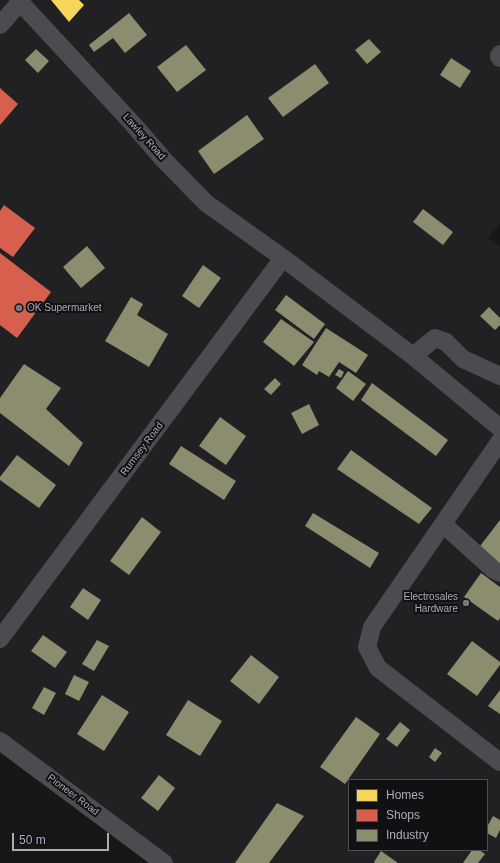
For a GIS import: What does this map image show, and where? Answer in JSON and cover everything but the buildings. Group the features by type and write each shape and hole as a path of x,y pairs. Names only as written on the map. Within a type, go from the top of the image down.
{"street":[{"path":"0,25 20,1"},
{"name":"Lawley Road","path":"20,1 164,160 206,203 283,258 413,356 500,428"},
{"path":"500,54 500,58"},
{"name":"Rumsey Road","path":"0,639 283,258"},
{"path":"413,356 435,338 446,342 463,359 500,376"},
{"path":"500,441 372,627 367,647 378,668 500,762"},
{"path":"443,524 494,570 500,573"},
{"name":"Pioneer Road","path":"0,741 164,863"}],"shaded area":[{"path":"0,0 500,0 500,224 488,238 500,247 500,863 164,863 0,741"}],"place":[{"name":"OK Supermarket","path":"19,308"},
{"name":"Electrosales Hardware","path":"466,603"}]}
